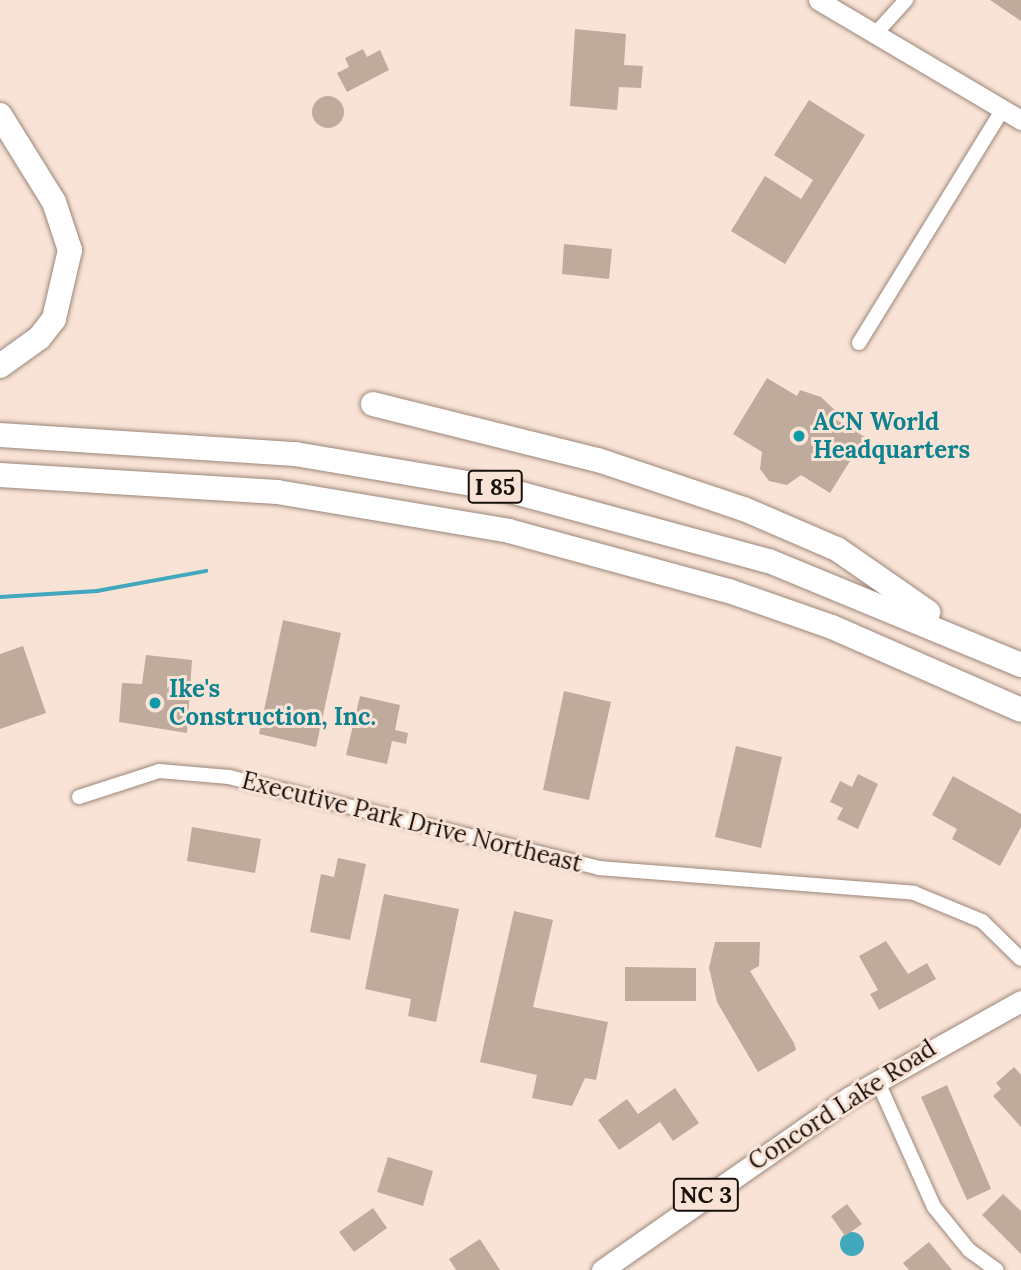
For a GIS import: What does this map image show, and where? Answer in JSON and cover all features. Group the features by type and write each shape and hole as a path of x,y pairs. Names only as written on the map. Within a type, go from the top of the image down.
{"highway":[{"path":"0,115 54,202 70,250 54,319 31,345 0,366"},
{"path":"373,404 598,460 744,509 838,549 969,640"},
{"name":"I 85","path":"0,435 295,454 507,490 769,561 969,640 1021,665"},
{"name":"I 85","path":"0,475 277,492 509,531 729,591 832,627 1021,710"}],"main road":[{"path":"818,0 1021,120"},
{"name":"Concord Lake Road","path":"602,1270 877,1080 1021,1001"}],"street":[{"path":"876,33 906,0"},
{"path":"859,343 1003,109"},
{"name":"Executive Park Drive Northeast","path":"79,797 159,771 229,776 599,868 915,893 982,920 1021,958"},
{"path":"877,1080 934,1208 969,1250 997,1270"}],"water":[{"path":"852,1232 863,1239 864,1244 857,1255 852,1256 841,1249 840,1244 847,1233"}],"building":[{"path":"990,0 1021,0 1021,21"},
{"path":"575,29 626,34 624,65 643,66 641,88 619,87 617,110 570,106"},
{"path":"363,49 367,57 380,50 389,70 347,92 337,73 349,67 345,58"},
{"path":"328,96 339,101 344,112 339,123 328,128 317,123 312,112 317,101"},
{"path":"809,100 865,135 785,264 731,231 765,176 801,199 813,180 774,155"},
{"path":"564,244 612,249 609,279 562,274"},
{"name":"ACN World Headquarters","path":"767,378 797,396 800,390 821,397 838,413 835,419 865,437 830,493 801,475 787,485 769,481 760,469 762,452 733,434"},
{"path":"283,620 341,633 316,747 259,734"},
{"path":"23,646 46,713 0,729 0,654"},
{"name":"Ike's Construction, Inc.","path":"146,655 192,660 187,733 119,722 122,683 142,684"},
{"path":"564,691 611,702 589,800 543,790"},
{"path":"360,696 400,705 395,730 408,733 406,744 392,741 387,764 346,755"},
{"path":"736,746 782,757 761,848 715,837"},
{"path":"858,774 878,784 858,829 837,819 843,808 830,802 840,781 852,787"},
{"path":"953,776 1021,814 1021,827 1000,866 952,839 957,829 932,815"},
{"path":"192,827 261,839 255,873 187,861"},
{"path":"338,858 366,864 350,940 310,932 321,874 334,877"},
{"path":"384,894 459,909 436,1022 408,1016 411,999 365,989"},
{"path":"514,911 553,920 533,1007 608,1022 596,1080 585,1078 572,1106 532,1098 537,1075 480,1062"},
{"path":"886,941 908,974 927,963 936,979 879,1010 870,994 878,990 859,956"},
{"path":"715,942 760,942 759,966 750,971 794,1043 796,1050 758,1072 717,1002 709,968"},
{"path":"625,967 696,968 696,1001 625,1001"},
{"path":"1014,1067 1021,1075 1021,1127 993,1096 1001,1089 996,1083"},
{"path":"947,1085 991,1189 967,1200 921,1097"},
{"path":"675,1088 699,1123 673,1141 660,1122 619,1150 598,1120 627,1099 638,1114"},
{"path":"388,1157 433,1171 423,1206 377,1192"},
{"path":"1003,1194 1021,1211 1021,1254 982,1215"},
{"path":"847,1204 862,1224 845,1236 831,1216"},
{"path":"373,1208 387,1228 354,1252 339,1232"},
{"path":"480,1239 500,1270 456,1270 449,1259"},
{"path":"929,1242 952,1270 909,1270 903,1263"}],"waterway":[{"path":"0,597 97,591 206,571"}],"place":[{"name":"ACN World Headquarters","path":"799,436"},
{"name":"Ike's Construction, Inc.","path":"155,703"}]}
